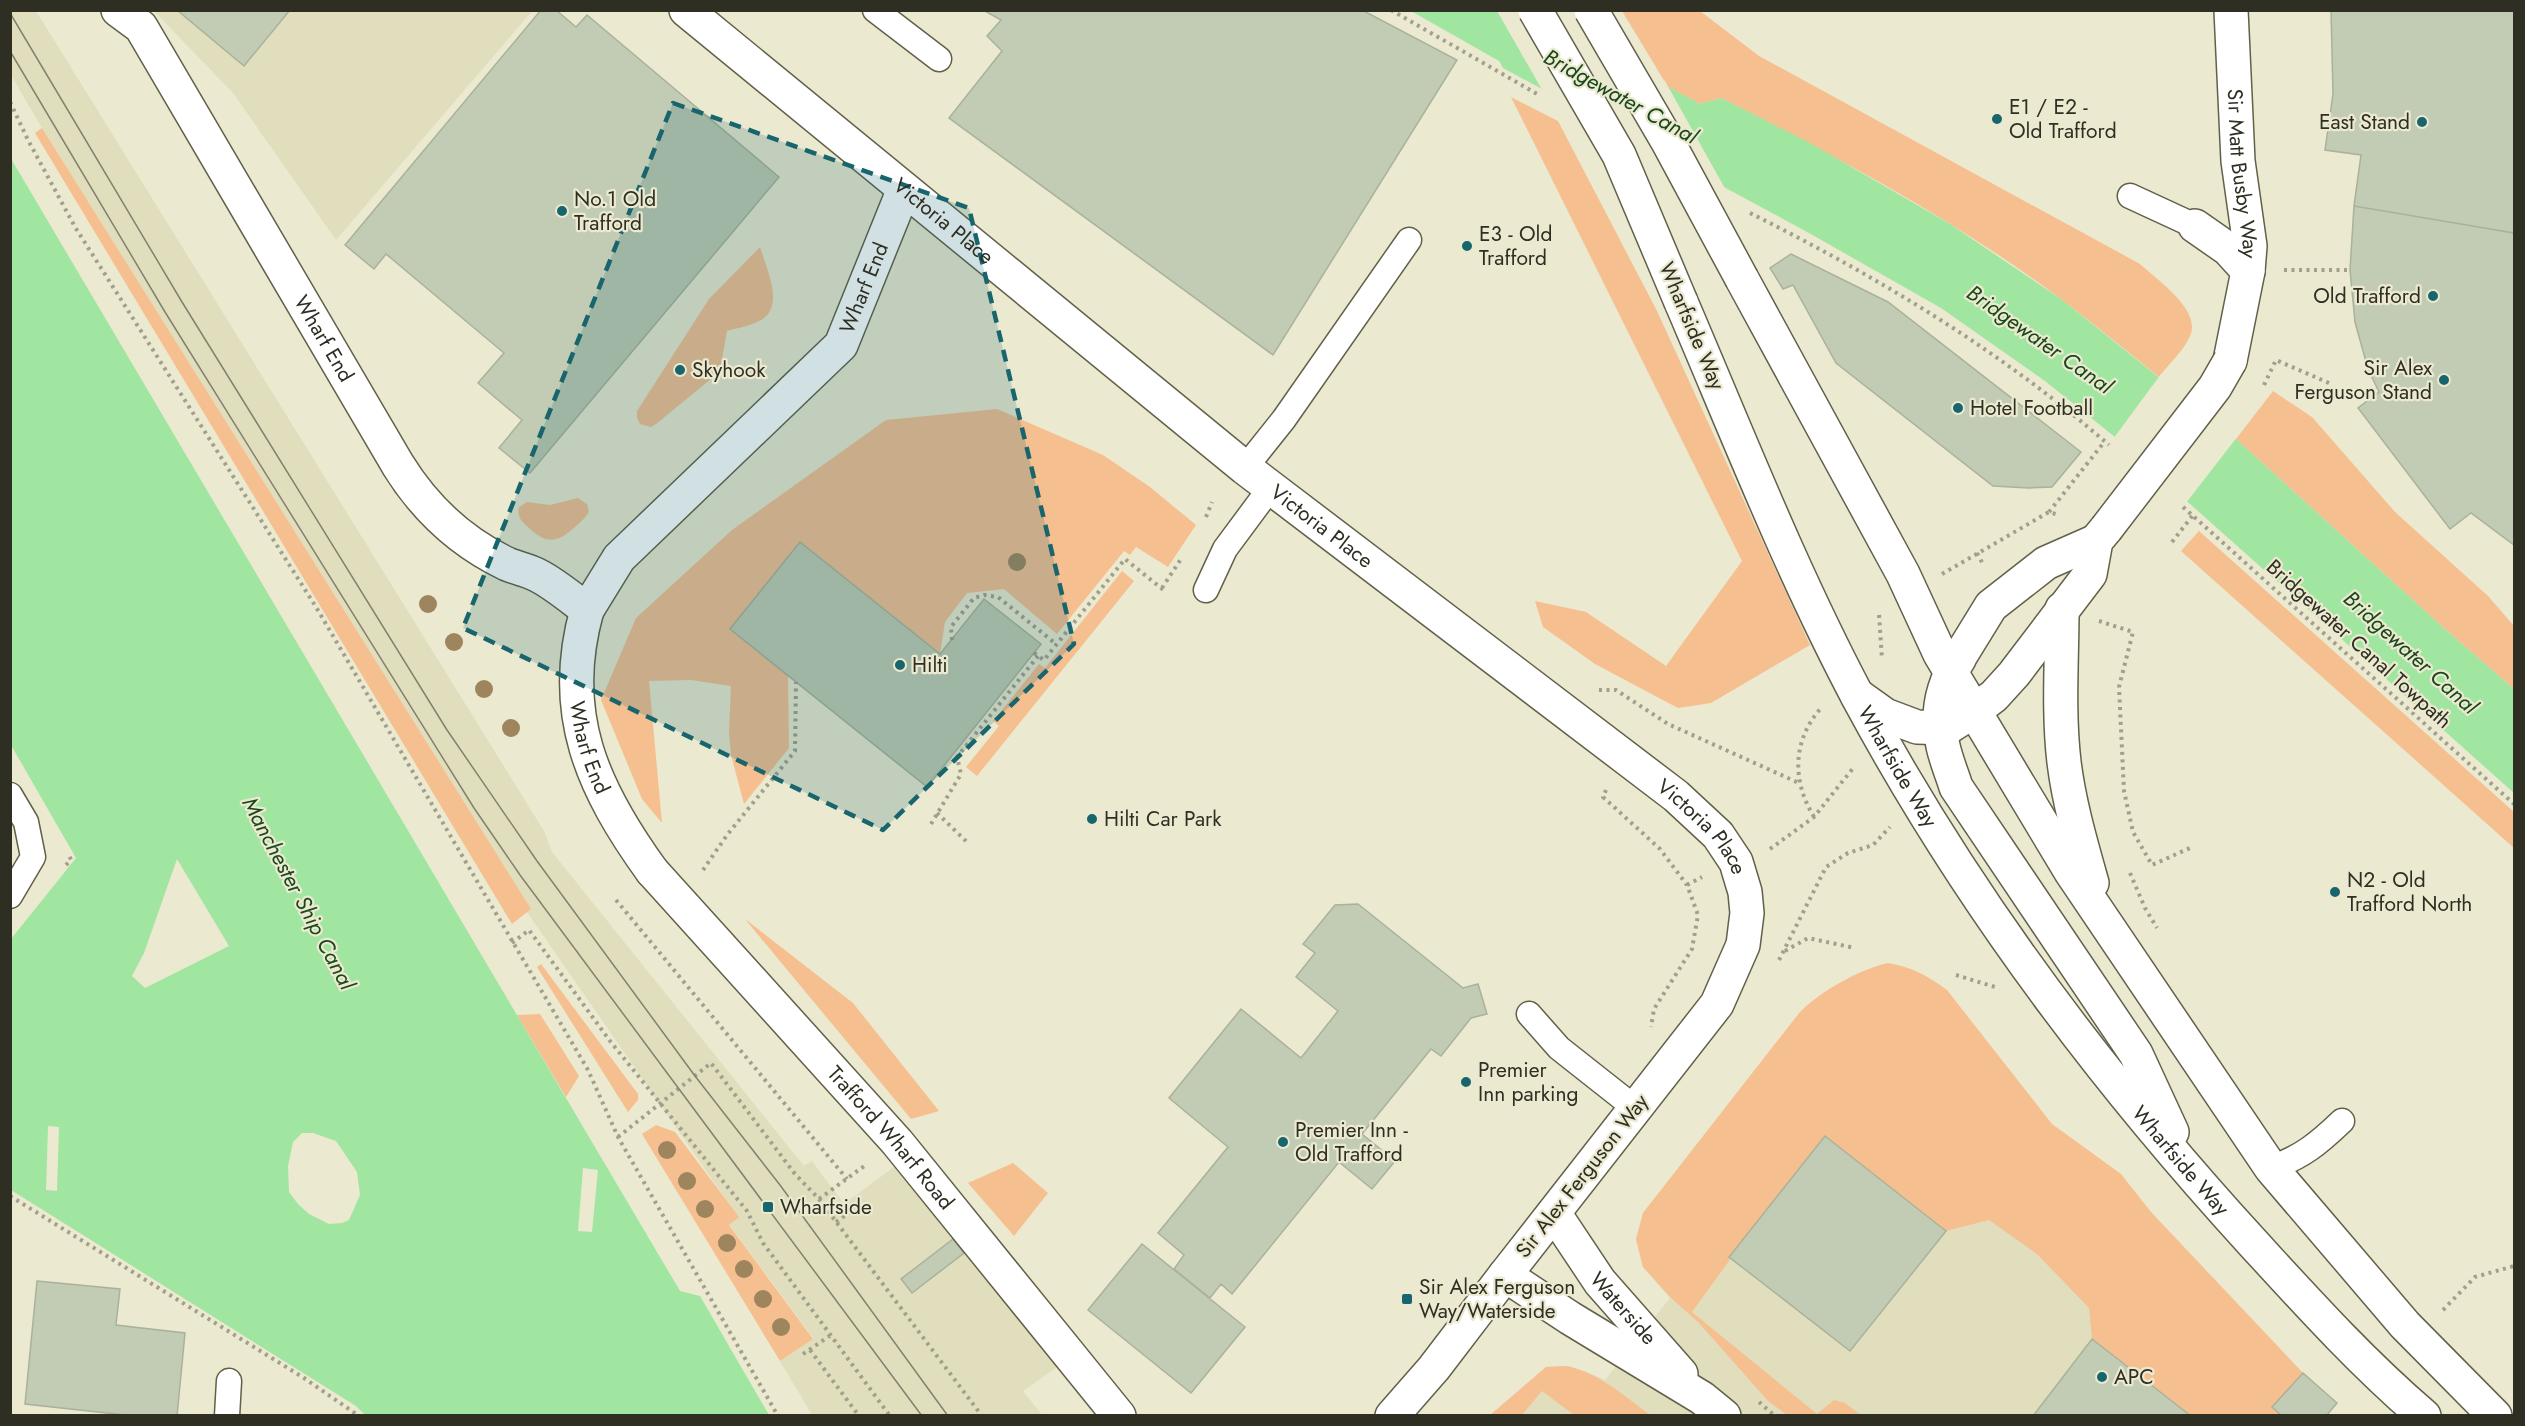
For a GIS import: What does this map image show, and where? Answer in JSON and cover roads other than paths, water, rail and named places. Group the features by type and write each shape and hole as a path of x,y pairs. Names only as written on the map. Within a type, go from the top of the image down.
{"main road":[{"name":"Victoria Place","path":"686,10 1245,468 1676,796 1719,835 1736,862 1745,892 1747,913 1743,945 1724,990"},
{"name":"Wharfside Way","path":"1535,10 1618,155 1783,542 1855,690 1972,889 2076,1032 2193,1177 2333,1330 2387,1384 2424,1416"},
{"path":"1591,10 1668,142 1912,591 1955,665 1974,711 2071,872 2271,1168 2405,1325 2495,1416"},
{"name":"Sir Matt Busby Way","path":"2101,535 2215,387 2230,361 2248,271 2250,246 2238,161 2231,10"},
{"name":"Wharf End","path":"130,19 409,483 428,506 466,539 508,564 537,574 587,610"},
{"name":"Wharf End","path":"652,871 622,830 601,791 579,720 576,664 587,610 619,558 841,345 904,189"},
{"path":"2196,226 2228,249 2248,271"},
{"path":"1855,690 1885,715 1917,727 1947,728 1974,711 1994,696 2014,674 2090,574 2101,535"},
{"path":"2101,535 2046,563 1991,606 1955,665 1941,699 1942,746 1956,788 2136,1054 2193,1177"},
{"path":"2062,609 2060,711 2064,763 2079,838 2102,917"},
{"name":"Trafford Wharf Road","path":"652,871 897,1142 1119,1416"},
{"name":"Sir Alex Ferguson Way","path":"1392,1416 1449,1349 1707,1017 1724,990"},
{"name":"Waterside","path":"1554,1213 1600,1282 1713,1407"},
{"name":"Waterside","path":"1505,1275 1713,1407"}],"lane":[{"path":"875,10 939,59"},
{"path":"2130,196 2196,226"},
{"path":"1245,468 1284,419 1409,240"},
{"path":"1206,590 1225,549 1271,488"},
{"path":"10,795 26,822 33,857 10,896"},
{"path":"1529,1014 1559,1048 1635,1108"},
{"path":"2271,1168 2296,1159 2319,1143 2342,1121"},
{"path":"227,1416 229,1381"}],"water":[{"name":"Bridgewater Canal","path":"1411,11 1528,11 1700,104 1721,98 1810,143 1950,224 2061,299 2236,439 2514,689 2514,793 2115,437 2045,381 1941,308 1809,233 1503,68 1499,61"},
{"name":"Manchester Ship Canal","path":"10,157 680,1291 700,1296 769,1415 365,1415 356,1406 11,1190 11,939 76,858 11,745"}],"tram line":[{"path":"10,13 182,302 447,730 537,861 695,1076 780,1185 948,1416"},
{"path":"10,51 165,312 474,808 520,875 922,1416"}],"place":[{"name":"E1 / E2 - Old Trafford","path":"1997,119"},
{"name":"East Stand","path":"2422,122"},
{"name":"No.1 Old Trafford","path":"562,211"},
{"name":"E3 - Old Trafford","path":"1467,246"},
{"name":"Old Trafford","path":"2433,296"},
{"name":"Skyhook","path":"680,370"},
{"name":"Sir Alex Ferguson Stand","path":"2444,380"},
{"name":"Hotel Football","path":"1958,408"},
{"name":"Hilti","path":"900,665"},
{"name":"Hilti Car Park","path":"1092,819"},
{"name":"N2 - Old Trafford North","path":"2335,892"},
{"name":"Premier Inn parking","path":"1466,1082"},
{"name":"Premier Inn - Old Trafford","path":"1283,1142"},
{"name":"Wharfside","path":"768,1207"},
{"name":"Sir Alex Ferguson Way/Waterside","path":"1407,1299"},
{"name":"APC","path":"2102,1377"}]}
